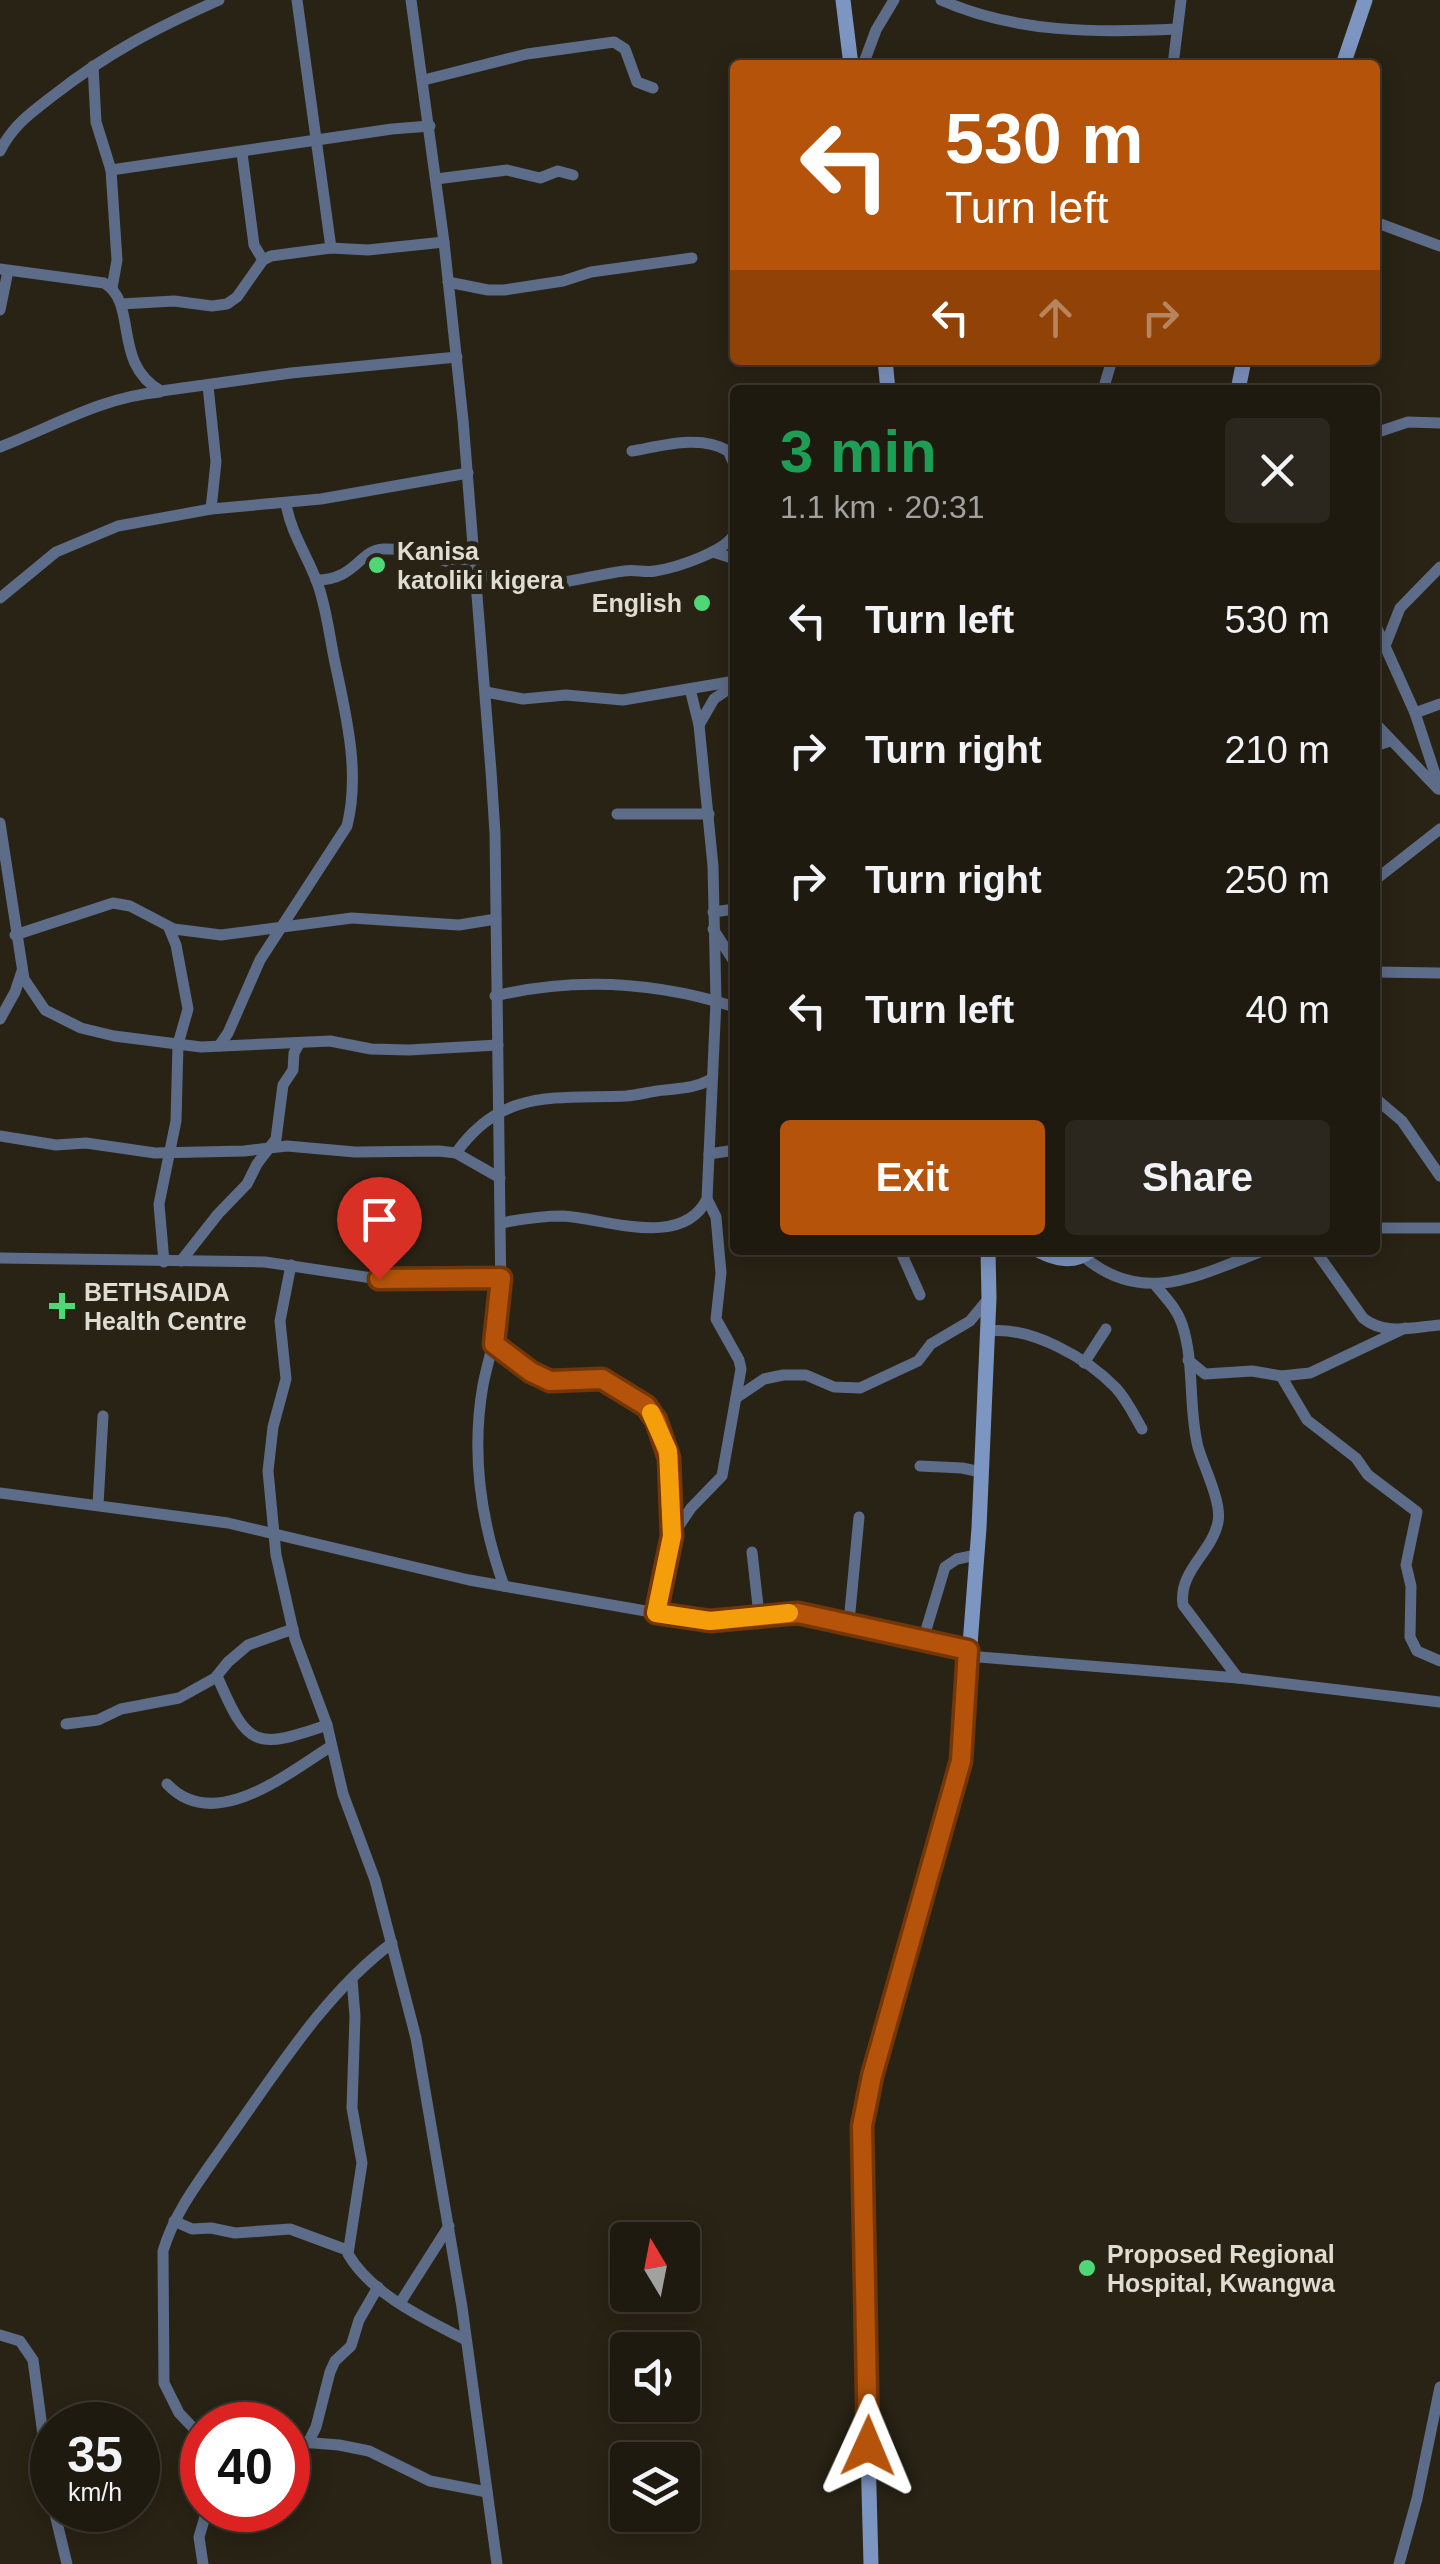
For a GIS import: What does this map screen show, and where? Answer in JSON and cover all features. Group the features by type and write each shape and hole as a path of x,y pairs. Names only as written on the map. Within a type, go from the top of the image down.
{"street":[{"path":"0,151 24,118 93,66 146,32 218,0"},
{"path":"297,0 331,248"},
{"path":"411,0 444,242 468,473 495,833 501,1278 494,1344 484,1385 479,1474 484,1523 504,1586"},
{"path":"844,0 850,60"},
{"path":"866,60 876,30 894,0"},
{"path":"940,0 991,18 1066,31 1177,29"},
{"path":"1174,60 1182,0"},
{"path":"1345,60 1365,0"},
{"path":"424,80 527,54 614,42 625,49 636,82 653,88"},
{"path":"93,66 96,122 111,170 117,260 112,288"},
{"path":"111,170 430,126"},
{"path":"242,152 254,245 262,260"},
{"path":"436,179 507,170 540,178 558,171 573,175"},
{"path":"1380,224 1440,246"},
{"path":"120,304 174,301 224,305 237,297 262,260 280,254 444,242"},
{"path":"448,282 504,290 564,281 591,272 692,258"},
{"path":"0,310 4,270 104,283 112,288 120,304 126,341 137,369 146,382 161,392"},
{"path":"0,447 113,400 305,372 456,357"},
{"path":"208,386 216,462 211,509"},
{"path":"1380,431 1405,423 1440,422"},
{"path":"632,451 686,443 712,444 730,455"},
{"path":"0,598 56,552 118,526 211,509 286,504 468,473"},
{"path":"219,1046 255,969 308,881 347,826 352,791 349,738 316,580 296,539 286,504"},
{"path":"316,580 342,576 370,552 380,549 415,552 526,584 623,571 656,571 713,552 730,542"},
{"path":"713,552 730,558"},
{"path":"1385,646 1400,608 1440,567"},
{"path":"1380,635 1415,713 1440,790"},
{"path":"486,692 523,699 574,695 623,700 730,682"},
{"path":"699,725 714,699 730,687"},
{"path":"501,1223 562,1216 646,1229 685,1220 702,1209 707,1198 716,1000 714,866 699,725 690,689"},
{"path":"1415,713 1440,704"},
{"path":"1380,730 1440,790"},
{"path":"1380,744 1390,741"},
{"path":"617,814 708,814"},
{"path":"0,823 5,898 22,970 37,1002 56,1017 98,1034 178,1044 330,1041 371,1049 408,1050 498,1045"},
{"path":"1380,876 1440,829"},
{"path":"10,926 113,903 130,906 168,927 232,936 352,918 459,925 496,919"},
{"path":"712,912 730,910"},
{"path":"164,1262 160,1204 176,1122 178,1044 188,1002 175,940 168,927"},
{"path":"713,930 730,956"},
{"path":"0,1019 22,970"},
{"path":"1380,972 1440,973"},
{"path":"495,996 552,986 638,985 682,991 730,1005"},
{"path":"181,1261 247,1184 256,1164 277,1137 283,1085 294,1070 294,1053 300,1044"},
{"path":"456,1153 499,1110 557,1097 625,1096 690,1088 710,1080"},
{"path":"1380,1102 1402,1122 1440,1176"},
{"path":"0,1136 56,1145 86,1143 168,1153 271,1147 456,1153 500,1178"},
{"path":"709,1154 730,1151"},
{"path":"672,1536 691,1508 722,1476 741,1365 716,1319 721,1273 716,1217 707,1198"},
{"path":"1380,1228 1440,1228"},
{"path":"902,1255 920,1295"},
{"path":"872,2564 867,2486 869,2406 862,2126 872,2076 961,1761 982,1472 990,1255"},
{"path":"1052,1255 1076,1255"},
{"path":"1089,1255 1108,1273 1156,1286 1251,1255"},
{"path":"1318,1255 1362,1318 1384,1329 1440,1325"},
{"path":"0,1258 291,1266 379,1279 501,1278"},
{"path":"291,1266 280,1321 286,1379 273,1426 268,1471 274,1535 293,1629 392,1943 416,2038 466,2340 497,2564"},
{"path":"1156,1286 1182,1323 1198,1445 1220,1515 1210,1544 1184,1580 1183,1604 1238,1678"},
{"path":"736,1398 764,1379 783,1375 812,1376 834,1387 860,1388 918,1361 931,1344 970,1321 990,1298"},
{"path":"1360,1349 1362,1318"},
{"path":"1189,1377 1252,1371 1280,1376 1318,1370 1405,1328"},
{"path":"1084,1363 1106,1329"},
{"path":"988,1331 1016,1333 1047,1343 1084,1363 1119,1391 1142,1428"},
{"path":"494,1344 541,1377 560,1382 602,1379 646,1406 668,1451 672,1536 656,1613"},
{"path":"1188,1360 1203,1374"},
{"path":"1280,1376 1307,1420 1417,1512 1406,1565 1411,1586 1410,1637 1417,1650 1440,1661"},
{"path":"98,1505 104,1416"},
{"path":"920,1466 982,1472"},
{"path":"0,1493 228,1522 504,1586 710,1621 798,1613 968,1653 1238,1678 1440,1702"},
{"path":"848,1622 859,1517"},
{"path":"752,1552 759,1615"},
{"path":"923,1640 946,1567 957,1558 976,1555"},
{"path":"66,1724 98,1720 121,1709 179,1698 217,1676 248,1645 293,1629"},
{"path":"217,1676 247,1731 255,1738 265,1742 284,1740 326,1725"},
{"path":"168,1784 190,1802 206,1806 225,1804 330,1747"},
{"path":"180,2414 164,2383 163,2251 174,2221 306,2033 352,1980 392,1943"},
{"path":"352,1980 352,2108 362,2163 347,2250 354,2265 378,2287 466,2340"},
{"path":"174,2221 192,2229 235,2233 290,2229 347,2250"},
{"path":"400,2302 448,2226"},
{"path":"310,2439 330,2372 335,2361 352,2346 359,2320 378,2287"},
{"path":"0,2335 20,2341 33,2360 39,2402"},
{"path":"1399,2564 1440,2387"},
{"path":"310,2443 369,2451 430,2481 487,2492"},
{"path":"59,2532 67,2564"},
{"path":"201,2532 204,2564"}],"slow traffic":[{"path":"651,1413 668,1451 672,1536 656,1613 722,1621 789,1613"}],"place":[{"name":"Kanisa katoliki kigera","path":"377,565"},
{"name":"English","path":"702,603"},
{"name":"BETHSAIDA Health Centre","path":"62,1306"},
{"name":"Proposed Regional Hospital, Kwangwa","path":"1087,2268"}],"route":[{"path":"379,1279 501,1278 494,1344 550,1381 602,1379 646,1406 656,1420 669,1458 672,1536 656,1613 710,1621 798,1613 968,1650 961,1761 872,2076 862,2126 868,2446"}]}
